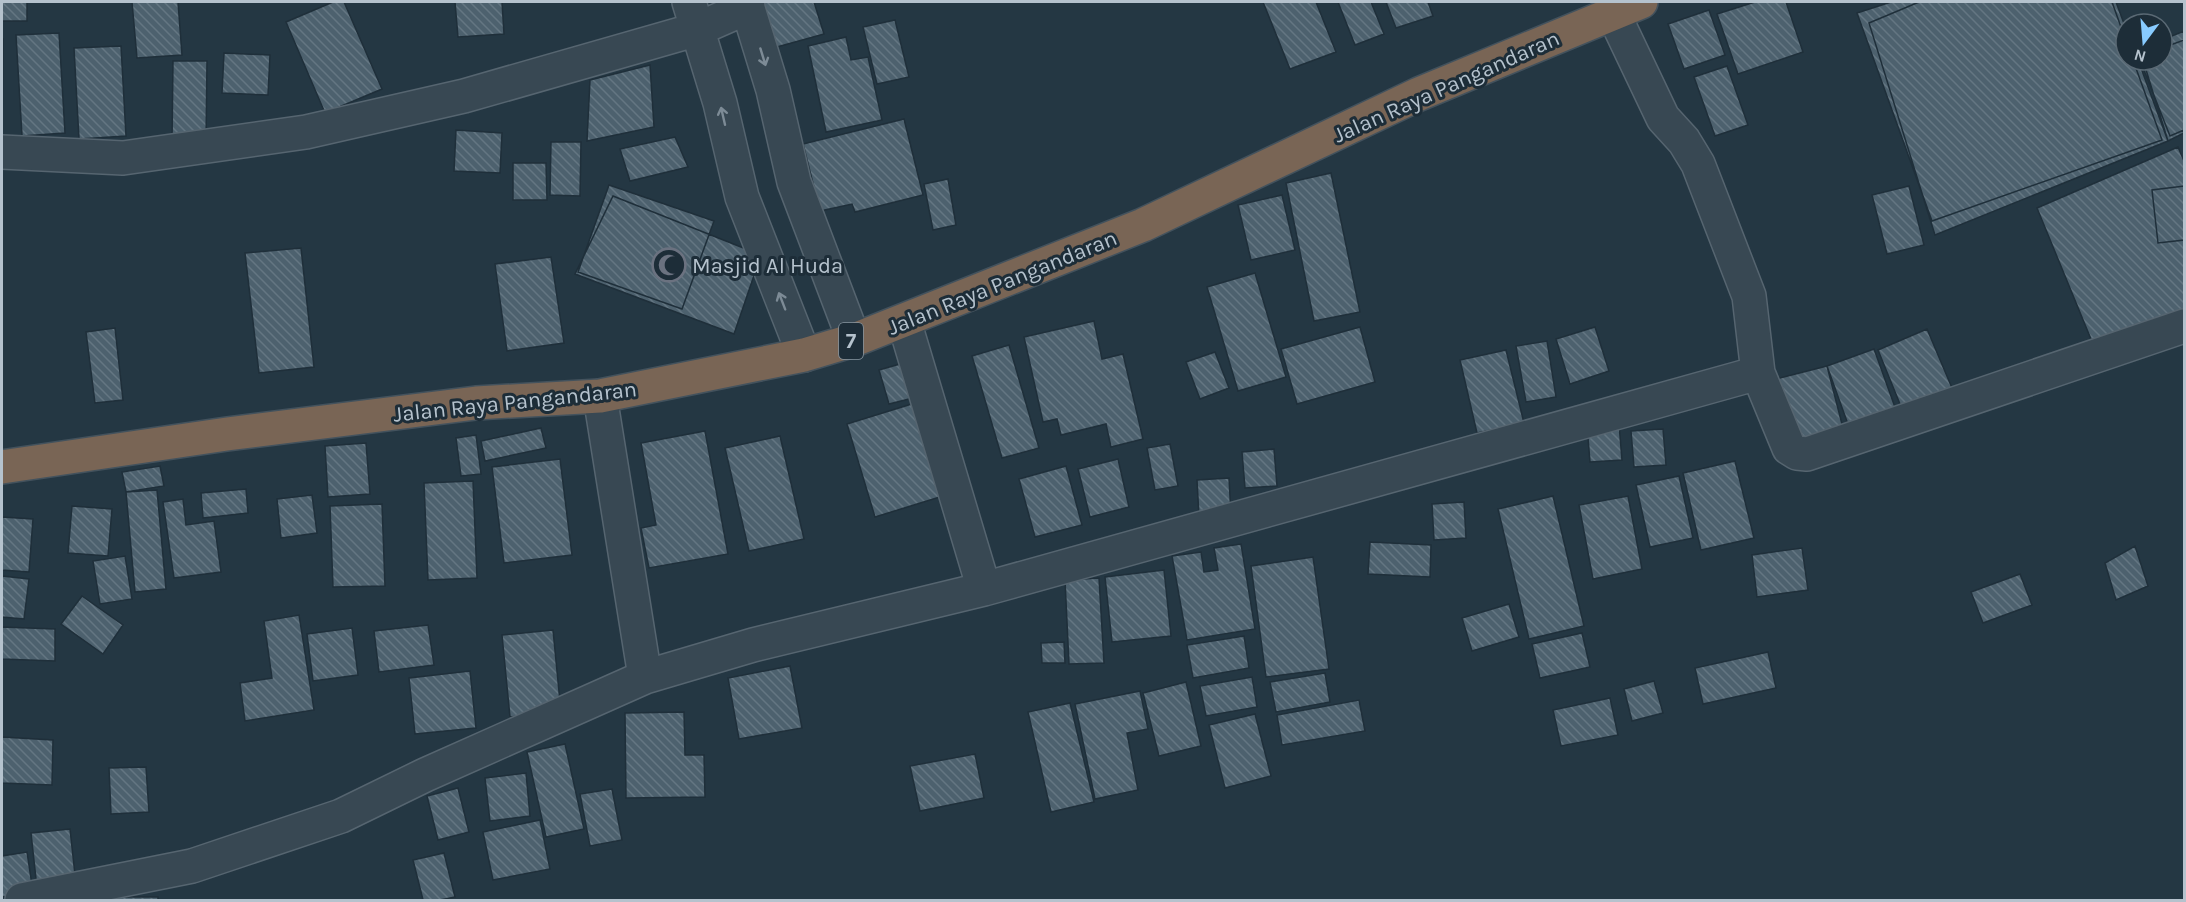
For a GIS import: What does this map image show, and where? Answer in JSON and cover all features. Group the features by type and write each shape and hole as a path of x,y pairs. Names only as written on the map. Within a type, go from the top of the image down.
{"highway":[{"name":"Jalan Raya Pangandaran","path":"2,467 227,434 477,403 600,396 804,355 854,340 904,321 1143,225 1419,94 1627,7"}],"street":[{"path":"2,152 123,158 306,132 464,96 693,15 747,4 773,90 794,182 854,340"},
{"path":"1627,7 1663,118 1684,141 1698,164 1749,296 1758,373 1789,448 1797,453 1807,454 2184,326"},
{"path":"693,15 720,104 742,197 804,355"},
{"path":"904,321 984,589"},
{"path":"22,900 192,866 341,816 435,770 645,677 753,645 984,589 1758,373"},
{"path":"600,396 645,677"}],"building":[{"path":"2,2 27,2 27,21 2,21"},
{"path":"132,2 178,2 182,55 137,58"},
{"path":"333,2 344,2 382,89 325,113 286,22"},
{"path":"455,2 502,2 504,34 458,37"},
{"path":"752,2 814,2 824,34 766,50"},
{"path":"1263,2 1316,2 1336,52 1290,69"},
{"path":"1338,2 1371,2 1384,34 1355,45"},
{"path":"1386,2 1428,2 1433,16 1396,28"},
{"path":"1755,2 1786,2 1803,52 1738,74 1717,14"},
{"path":"1891,2 2112,2 2116,12 2114,72 2137,72 2162,140 1932,221 1857,13"},
{"path":"1919,2 2116,2 2120,12 2114,12 2114,72 2142,72 2168,141 1935,235 1869,23"},
{"path":"1709,10 1725,55 1684,69 1668,24"},
{"path":"895,20 909,77 877,84 863,27"},
{"path":"2184,31 2184,130 2170,136 2145,72 2174,72 2174,35"},
{"path":"59,33 65,133 22,136 16,35"},
{"path":"846,37 851,60 868,57 882,120 826,132 808,46"},
{"path":"2,39 3,39 2,133"},
{"path":"2184,40 2184,133 2168,141 2147,72 2174,72 2174,44"},
{"path":"121,46 126,136 79,139 74,48"},
{"path":"224,53 270,55 268,95 222,93"},
{"path":"173,61 207,61 206,143 172,143"},
{"path":"650,65 654,127 587,141 590,80"},
{"path":"1727,66 1748,125 1715,136 1694,77"},
{"path":"904,119 923,195 855,212 852,204 820,211 803,144"},
{"path":"456,130 502,133 500,173 454,171"},
{"path":"675,137 688,167 630,181 620,149"},
{"path":"551,142 581,142 580,196 550,195"},
{"path":"2178,147 2184,161 2184,311 2093,344 2037,208"},
{"path":"513,163 546,163 547,200 513,200"},
{"path":"1331,173 1360,312 1314,321 1286,183"},
{"path":"948,179 956,225 933,230 924,184"},
{"name":"Masjid Al Huda","path":"609,185 714,221 682,309 578,272"},
{"path":"1909,186 1924,245 1887,254 1872,195"},
{"path":"2184,186 2184,240 2158,243 2152,190"},
{"path":"1282,195 1295,250 1251,260 1238,205"},
{"name":"Masjid Al Huda","path":"613,196 761,255 734,334 575,274"},
{"path":"301,248 314,367 259,373 245,253"},
{"path":"551,257 564,343 507,351 495,264"},
{"path":"1255,273 1286,377 1238,391 1207,287"},
{"path":"1094,321 1102,359 1123,354 1143,439 1111,447 1106,424 1061,435 1057,419 1043,422 1024,337"},
{"path":"1360,327 1375,382 1297,404 1281,349"},
{"path":"1595,327 1609,371 1570,384 1556,339"},
{"path":"115,328 123,400 95,403 86,332"},
{"path":"1927,329 1952,388 1902,409 1878,350"},
{"path":"1547,341 1556,397 1526,402 1516,346"},
{"path":"1009,345 1039,448 1002,458 972,356"},
{"path":"1874,349 1896,410 1849,427 1827,366"},
{"path":"1506,350 1524,423 1477,433 1460,360"},
{"path":"1215,352 1229,388 1200,399 1186,362"},
{"path":"907,362 917,397 889,404 879,370"},
{"path":"1827,366 1843,428 1794,444 1772,380"},
{"path":"915,403 943,496 875,517 847,424"},
{"path":"1619,424 1622,460 1590,462 1587,426"},
{"path":"541,428 546,448 485,461 481,441"},
{"path":"1663,429 1666,465 1634,467 1631,431"},
{"path":"705,431 728,554 649,568 641,528 656,525 641,443"},
{"path":"476,435 481,474 461,476 456,438"},
{"path":"780,436 804,539 749,551 725,448"},
{"path":"366,443 370,494 328,497 325,446"},
{"path":"1170,444 1178,486 1155,490 1147,448"},
{"path":"1274,449 1277,486 1245,488 1242,452"},
{"path":"560,459 572,555 504,563 492,467"},
{"path":"1118,459 1129,507 1090,517 1078,469"},
{"path":"1735,461 1754,538 1701,550 1683,473"},
{"path":"160,466 164,486 126,492 122,472"},
{"path":"1066,466 1082,525 1035,537 1019,479"},
{"path":"1679,476 1693,538 1650,547 1636,485"},
{"path":"1229,478 1231,515 1199,517 1197,480"},
{"path":"473,481 477,578 428,580 424,483"},
{"path":"246,489 248,513 203,518 201,493"},
{"path":"157,490 166,589 135,592 126,492"},
{"path":"312,495 317,533 281,538 277,499"},
{"path":"1553,496 1584,626 1529,639 1498,509"},
{"path":"1628,496 1642,569 1593,579 1579,505"},
{"path":"183,499 186,525 214,521 221,572 174,578 163,502"},
{"path":"1464,502 1466,538 1434,540 1432,504"},
{"path":"382,504 385,586 333,587 330,506"},
{"path":"72,506 112,509 108,556 68,553"},
{"path":"2,517 33,519 29,572 2,570"},
{"path":"1370,542 1431,545 1430,577 1368,574"},
{"path":"1241,544 1255,629 1187,640 1172,556 1201,552 1204,572 1218,570 1214,548"},
{"path":"2135,546 2148,586 2116,600 2105,563"},
{"path":"1802,548 1808,590 1757,597 1752,555"},
{"path":"125,556 132,599 100,604 93,561"},
{"path":"1313,557 1329,669 1266,677 1251,566"},
{"path":"1164,570 1171,636 1112,642 1105,577"},
{"path":"2020,574 2032,605 1983,623 1971,592"},
{"path":"2,576 29,579 24,619 2,617"},
{"path":"1099,578 1104,663 1069,664 1065,580"},
{"path":"82,596 123,625 103,654 61,624"},
{"path":"1509,604 1519,637 1472,651 1462,618"},
{"path":"299,615 314,710 245,721 240,683 272,678 264,621"},
{"path":"428,625 434,665 379,672 374,631"},
{"path":"2,627 55,629 55,661 2,659"},
{"path":"352,628 358,675 313,681 307,634"},
{"path":"553,630 561,712 510,717 502,635"},
{"path":"1582,633 1590,667 1540,678 1532,644"},
{"path":"1244,636 1249,668 1193,678 1187,645"},
{"path":"1064,642 1065,663 1042,663 1041,643"},
{"path":"1768,652 1776,688 1703,704 1695,668"},
{"path":"790,666 802,728 739,739 728,678"},
{"path":"470,671 476,728 415,734 409,678"},
{"path":"1325,673 1330,702 1276,712 1270,682"},
{"path":"1252,677 1257,707 1206,716 1200,686"},
{"path":"1654,681 1663,713 1632,721 1624,689"},
{"path":"1186,682 1201,746 1159,756 1143,693"},
{"path":"1140,691 1148,729 1127,733 1138,790 1095,799 1075,704"},
{"path":"1610,698 1618,735 1561,746 1553,710"},
{"path":"1359,700 1365,731 1282,745 1277,715"},
{"path":"1070,703 1094,802 1051,812 1028,712"},
{"path":"684,712 685,755 704,755 705,797 626,798 625,713"},
{"path":"1255,714 1271,776 1225,788 1209,725"},
{"path":"2,737 53,740 52,785 2,783"},
{"path":"565,744 584,829 546,837 527,752"},
{"path":"975,754 984,798 920,811 910,766"},
{"path":"146,767 149,812 111,814 109,768"},
{"path":"526,773 530,816 490,821 485,778"},
{"path":"458,788 469,832 438,840 427,796"},
{"path":"612,789 622,840 590,846 580,794"},
{"path":"540,820 550,869 493,880 483,832"},
{"path":"70,829 76,884 37,888 31,833"},
{"path":"27,852 33,892 2,897 2,856"},
{"path":"444,853 455,897 423,900 413,860"},
{"path":"109,897 158,897 158,900 109,900"}],"place":[{"name":"Masjid Al Huda","path":"669,265"}]}
